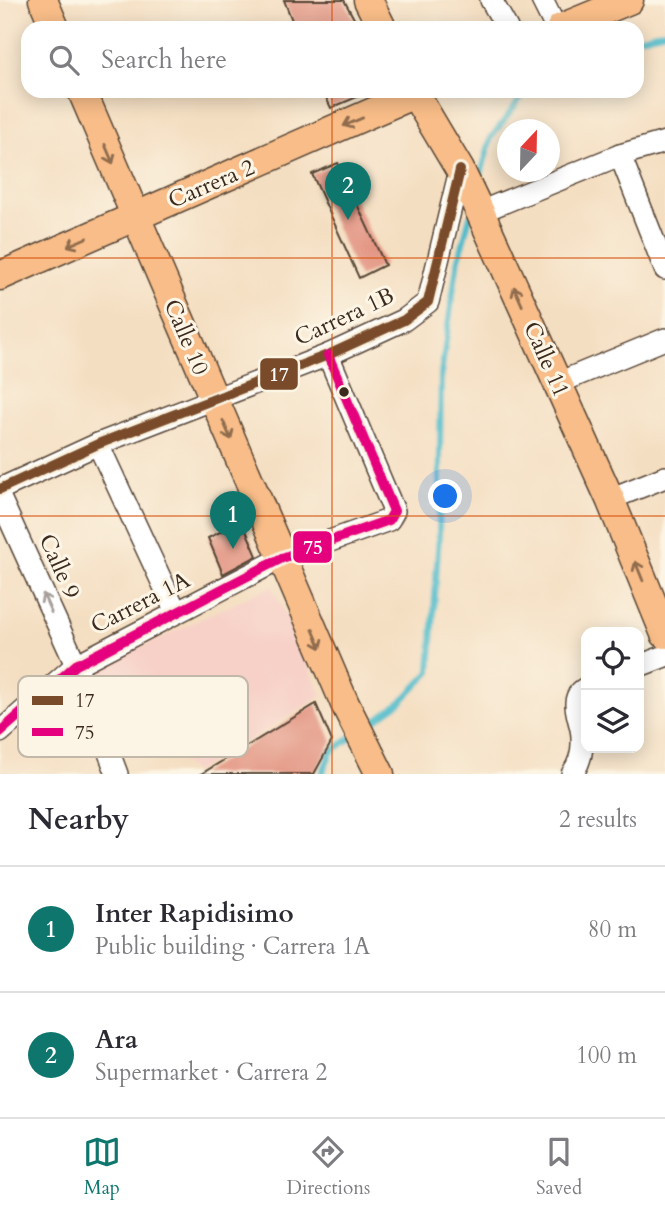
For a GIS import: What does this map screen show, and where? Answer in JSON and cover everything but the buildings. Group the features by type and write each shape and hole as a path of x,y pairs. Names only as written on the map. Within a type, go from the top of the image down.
{"main road":[{"path":"43,0 52,21"},
{"path":"368,0 378,21"},
{"path":"576,21 629,0"},
{"name":"Calle 10","path":"85,98 282,558 380,774"},
{"name":"Carrera 2","path":"0,276 403,98"},
{"name":"Calle 11","path":"420,98 470,191 558,383 610,499 664,637"}],"street":[{"path":"491,0 503,21"},
{"path":"542,0 555,21"},
{"path":"470,191 665,142"},
{"path":"620,155 665,269"},
{"name":"Carrera 1B","path":"0,489 98,444 328,355 404,320 428,302 470,191"},
{"path":"558,383 665,338"},
{"name":"Carrera 1A","path":"64,676 76,665 282,558 388,520 394,510 328,355"},
{"path":"98,444 176,612"},
{"path":"610,499 665,477"},
{"name":"Calle 9","path":"0,498 80,676"},
{"path":"644,660 664,637"},
{"path":"572,774 581,756 582,735 575,703 578,693 583,690"},
{"name":"Carrera 1A","path":"0,732 18,716"},
{"name":"Calle 9","path":"111,757 117,774"}],"shaded area":[{"path":"272,586 322,696 248,740 248,676 98,676 96,668"},
{"path":"174,757 220,757 195,772"}],"waterway":[{"path":"644,36 665,31"},
{"path":"478,185 491,138 521,98"},
{"path":"364,728 401,702 430,672 439,534 441,374 457,266 470,216"},
{"path":"322,774 331,752 353,736"}],"transit line":[{"name":"17","path":"0,489 98,444 328,355 404,320 428,302 460,170"},
{"name":"75","path":"64,676 76,665 282,558 389,520 394,511 328,355"},
{"name":"75","path":"0,732 18,716"}],"place":[{"name":"Ara","path":"348,220"},
{"name":"Inter Rapidisimo","path":"233,549"}]}
